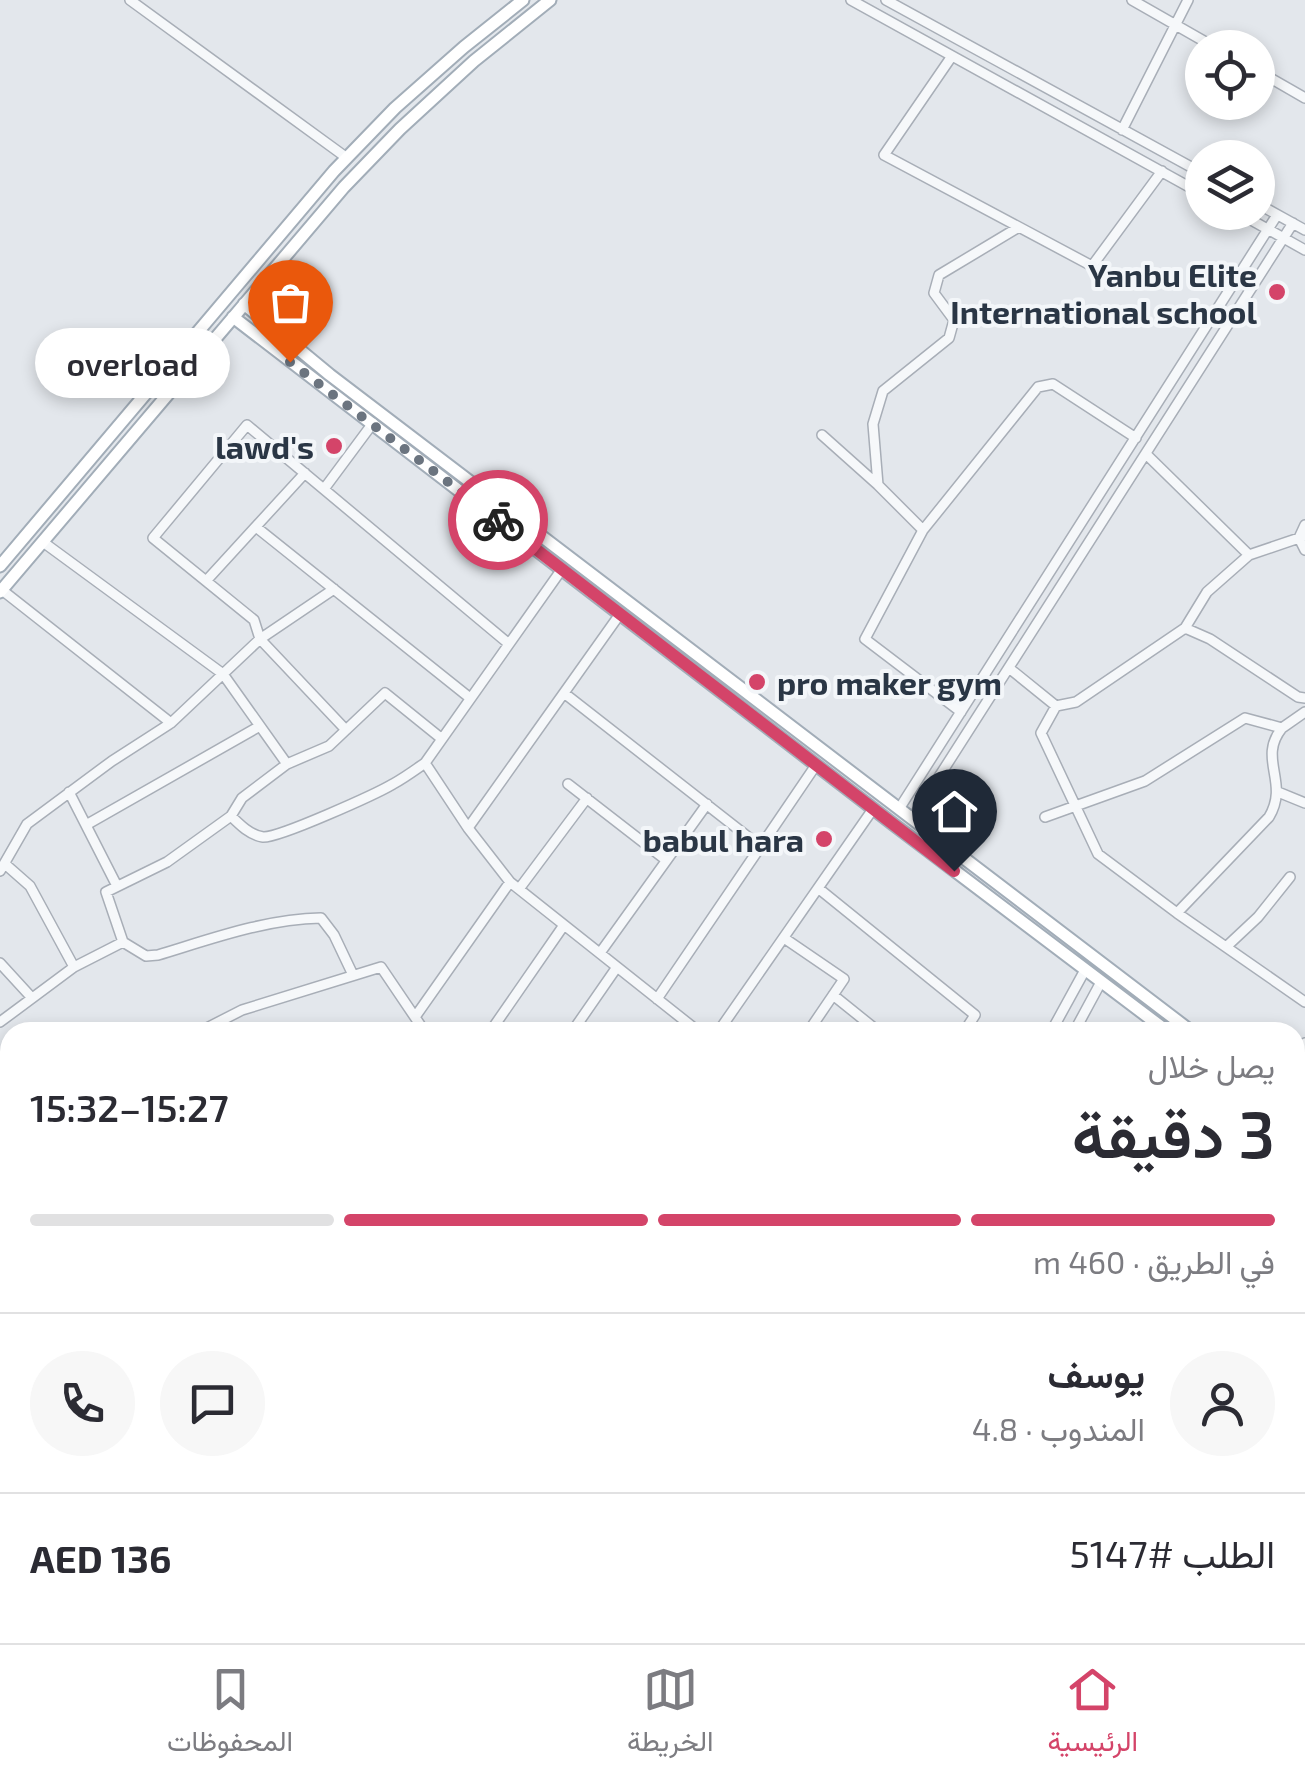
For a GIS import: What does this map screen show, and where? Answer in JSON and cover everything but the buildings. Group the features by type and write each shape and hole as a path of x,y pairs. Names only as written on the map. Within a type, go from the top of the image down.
{"main road":[{"path":"0,566 347,158 464,46 523,0"},
{"path":"1,591 344,188 400,129 474,61 550,0"},
{"path":"244,304 330,375 1179,1022"},
{"path":"233,317 1155,1022"}],"street":[{"path":"130,0 347,158"},
{"path":"852,0 1185,184"},
{"path":"886,0 1185,165"},
{"path":"1132,0 1185,30"},
{"path":"1122,130 1188,0"},
{"path":"952,56 884,155 1092,266 1162,171"},
{"path":"1275,81 1305,98"},
{"path":"1275,212 1305,230"},
{"path":"1275,219 1278,214"},
{"path":"912,819 1294,224"},
{"path":"878,484 872,424 883,391 949,338 954,320 934,293 938,275 1019,227"},
{"path":"899,809 1269,230 1305,250"},
{"path":"961,712 864,638 923,530 1038,388 1053,384 1136,438"},
{"path":"346,730 260,639 254,620 152,538 247,424 509,644"},
{"path":"324,489 374,424"},
{"path":"822,435 923,530"},
{"path":"1146,454 1249,555"},
{"path":"206,581 305,473"},
{"path":"1305,525 1305,550"},
{"path":"256,526 470,698"},
{"path":"1302,537 1249,555 1207,592 1185,628 1076,702 1056,706 1041,733 1098,854 1305,1002"},
{"path":"43,542 223,674 287,764"},
{"path":"231,816 246,830 274,835 391,786 426,762 562,569"},
{"path":"74,967 30,886 2,867 27,824 171,723 260,639 334,589"},
{"path":"1,591 171,723"},
{"path":"468,828 620,614"},
{"path":"1185,628 1210,639 1305,698"},
{"path":"1009,668 1056,706"},
{"path":"564,693 761,846"},
{"path":"353,976 334,935 321,918 244,929 146,956 122,942 106,892 167,862 231,816 242,798 287,764 329,746 385,694 442,739"},
{"path":"1178,914 1276,805 1273,739 1282,728 1305,714"},
{"path":"1045,817 1145,781 1246,718 1282,728"},
{"path":"86,826 260,726"},
{"path":"426,762 468,828 510,882 686,1022"},
{"path":"657,999 816,765"},
{"path":"568,784 666,860"},
{"path":"69,792 116,886"},
{"path":"1278,792 1305,803"},
{"path":"519,890 587,798"},
{"path":"600,954 706,804"},
{"path":"725,1022 873,810"},
{"path":"1226,947 1258,918 1290,877"},
{"path":"415,1018 510,882"},
{"path":"818,888 975,1015 970,1022"},
{"path":"497,1022 564,925"},
{"path":"784,938 844,979 815,1022"},
{"path":"0,1022 74,967 122,942"},
{"path":"0,963 32,998"},
{"path":"219,1022 242,1010 381,967 418,1022"},
{"path":"579,1022 617,967"},
{"path":"1056,1022 1085,970"},
{"path":"1079,1022 1101,982"},
{"path":"833,995 866,1022"}],"way so far":[{"path":"290,362 498,520"}],"place":[{"name":"Yanbu Elite International school","path":"1277,292"},
{"name":"overload","path":"290,362"},
{"name":"lawd's","path":"334,446"},
{"name":"pro maker gym","path":"757,682"},
{"name":"babul hara","path":"824,839"}],"route":[{"path":"498,520 954,871"}]}
